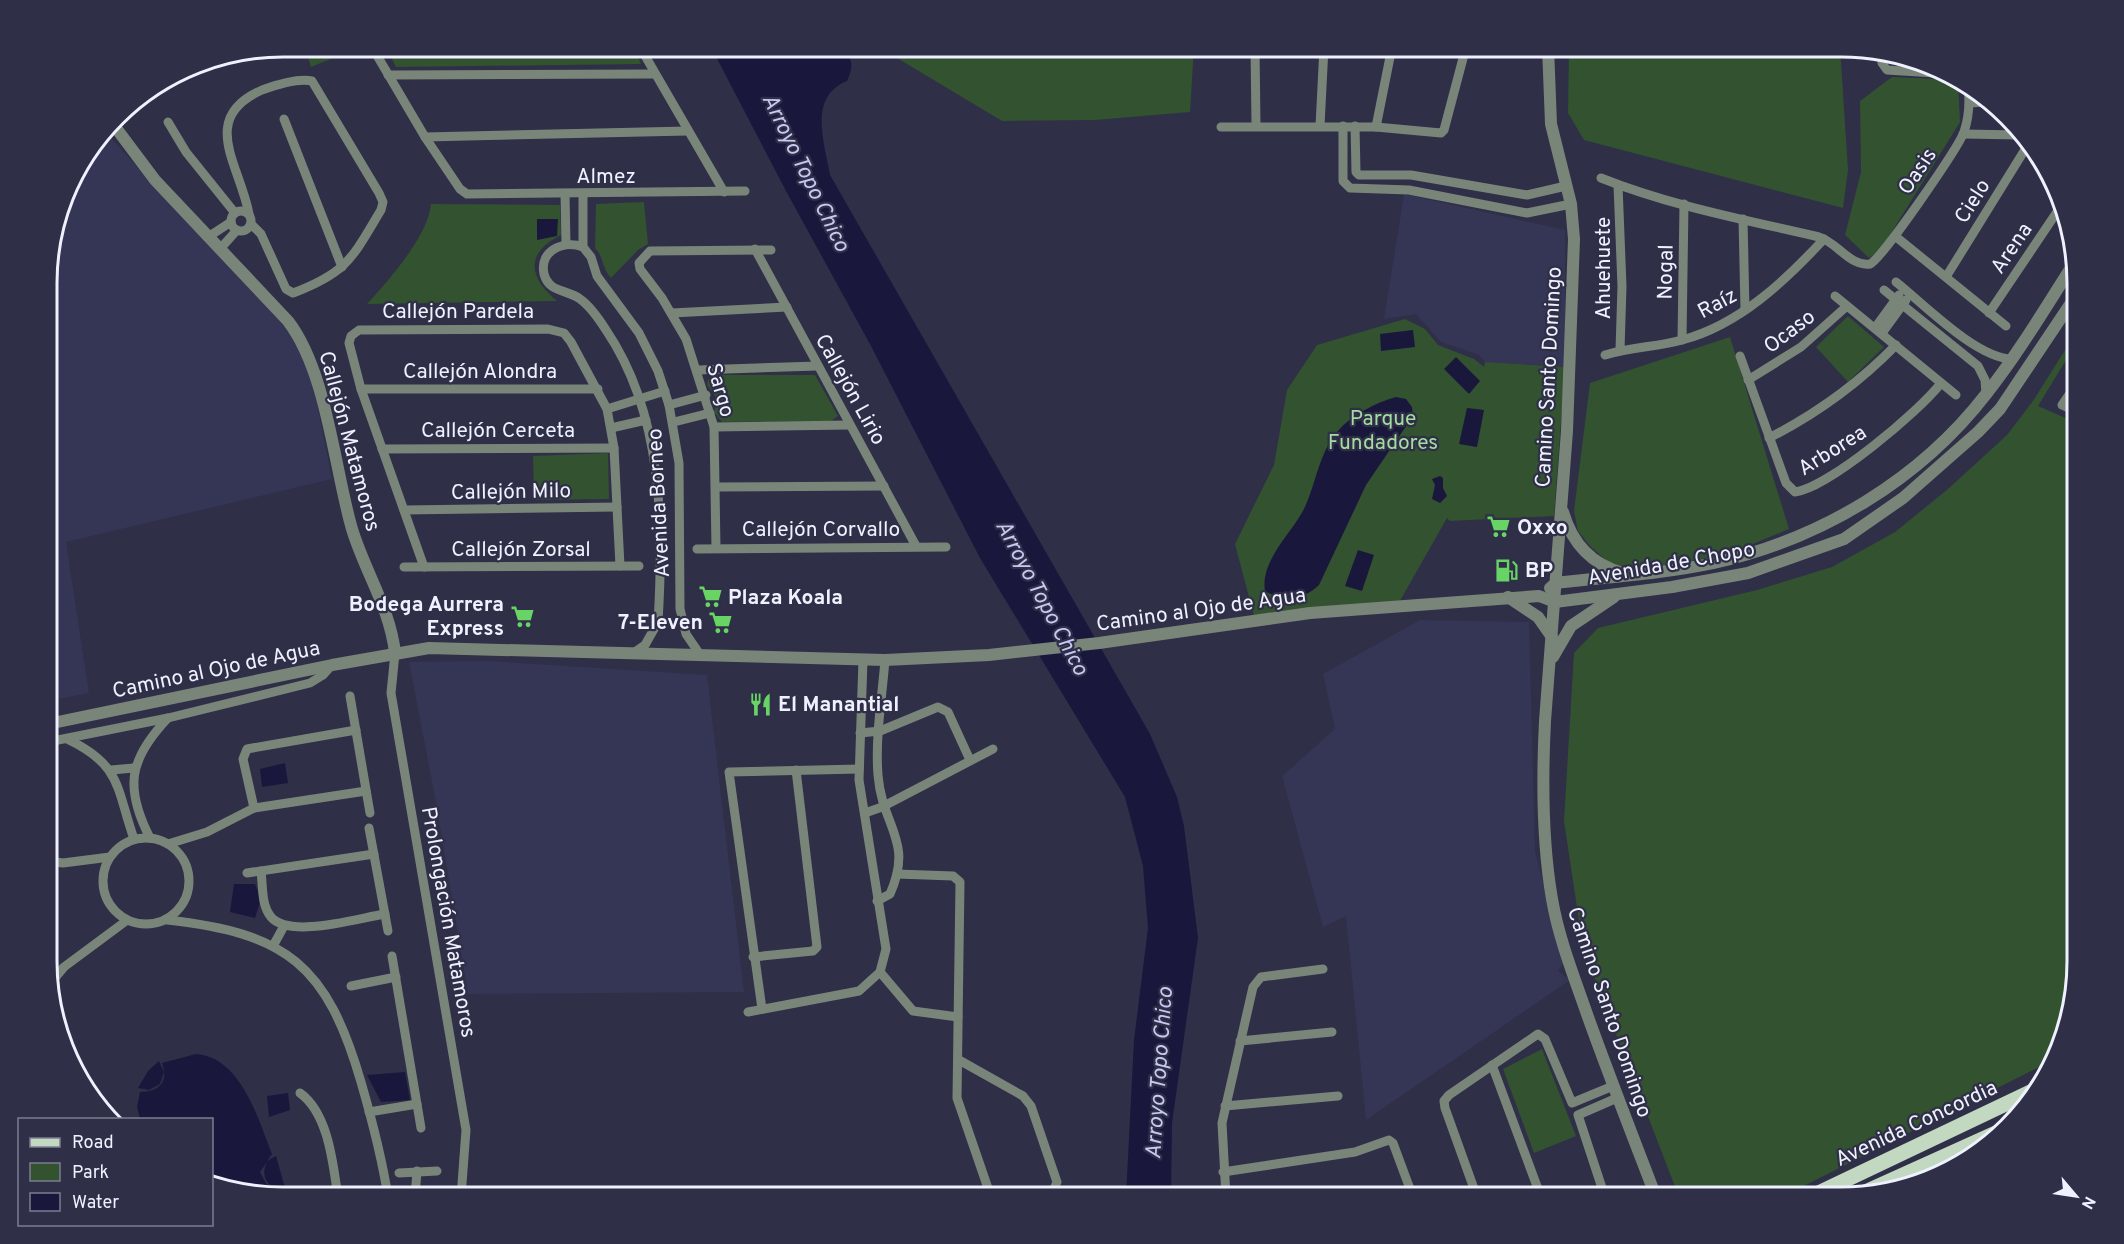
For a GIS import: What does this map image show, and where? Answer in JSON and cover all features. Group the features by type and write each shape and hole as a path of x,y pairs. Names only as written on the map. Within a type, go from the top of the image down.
{"main road":[{"name":"Avenida Concordia","path":"1831,1187 2022,1096"},
{"name":"Avenida Concordia","path":"1885,1183 1977,1141"}],"street":[{"path":"378,57 425,136 688,131"},
{"path":"646,57 724,192"},
{"path":"1255,57 1256,125"},
{"path":"1320,126 1323,57"},
{"path":"1376,127 1390,57"},
{"path":"1221,127 1355,126 1441,133 1444,130 1463,57"},
{"name":"Camino Santo Domingo","path":"1548,57 1551,124 1570,204 1574,239 1561,502 1543,769 1552,899 1570,964 1615,1092 1652,1187"},
{"path":"1882,61 1887,70 1921,72"},
{"path":"388,75 655,74"},
{"path":"312,81 383,202 357,251 342,267 324,282 291,293 286,289 261,234 251,224 225,132 229,116 244,100 262,90 279,85 312,81"},
{"name":"Oasis","path":"1824,239 1861,264 1870,264 1879,258 1963,134 1970,103 1969,97"},
{"path":"1970,103 1977,103"},
{"path":"284,119 342,267"},
{"path":"168,122 234,221 245,230 251,224"},
{"path":"1343,126 1343,181 1350,188 1409,190 1527,213 1570,204"},
{"path":"1355,126 1355,162 1356,172 1359,175 1411,175 1527,195 1566,186"},
{"name":"Callejón Matamoros","path":"117,130 146,169 288,321 307,351 340,469 352,528 390,622 395,653"},
{"path":"1963,134 2012,135"},
{"name":"Almez","path":"425,136 460,189 467,194 583,195 745,191"},
{"name":"Cielo","path":"1946,277 2024,151"},
{"path":"1601,178 1684,204 1824,239"},
{"name":"Ahuehuete","path":"1618,185 1622,233 1620,350"},
{"path":"566,194 566,244 583,247 583,195"},
{"name":"Nogal","path":"1682,340 1684,204"},
{"path":"220,249 234,221 242,211 249,214"},
{"name":"Arena","path":"1989,313 2056,214"},
{"path":"1743,219 1745,310"},
{"path":"208,237 234,221"},
{"path":"1895,236 2006,326"},
{"name":"Raíz","path":"1605,355 1620,350 1682,340 1745,310 1779,285 1824,239"},
{"name":"Avenida Borneo","path":"566,244 553,249 545,259 546,278 552,287 583,300 622,356 639,398 655,458 659,608 655,631 645,645 631,655"},
{"name":"Avenida Borneo","path":"583,247 591,257 597,276 639,333 665,391 674,422 679,475 680,609 686,634 701,656"},
{"path":"755,249 771,250"},
{"name":"Sargo","path":"716,548 717,487 714,427 698,370 672,313 640,269 641,259 650,251 755,249"},
{"name":"Callejón Lirio","path":"755,249 916,546"},
{"name":"Avenida de Chopo","path":"1556,583 1714,563 1798,537 1864,504 1904,475 1947,438 1986,395 2012,360 2067,275"},
{"path":"1879,331 1899,302 1904,288 1979,349 1996,358 2012,360"},
{"path":"2059,288 2067,292"},
{"path":"1884,290 1978,366 1984,380 1986,395"},
{"path":"1835,296 1956,395"},
{"name":"Ocaso","path":"1748,380 1801,347 1847,306"},
{"path":"672,313 787,307"},
{"name":"Avenida de Chopo","path":"1555,602 1748,573 1844,539 1903,498 1978,432 2000,409 2067,309"},
{"name":"Callejón Pardela","path":"424,567 361,389 349,343 351,336 360,330 537,329 554,330 567,337 598,389 607,409 614,448 620,566"},
{"path":"1769,438 1805,420 1838,398 1869,373 1896,345"},
{"name":"Arborea","path":"1740,356 1786,483 1792,490 1801,491 1844,466 1880,441 1918,409 1941,383"},
{"path":"698,370 818,366"},
{"name":"Callejón Alondra","path":"361,389 598,389"},
{"path":"607,409 665,391"},
{"path":"669,405 705,395"},
{"path":"674,422 710,413"},
{"path":"611,428 646,420"},
{"path":"714,427 850,425"},
{"name":"Callejón Cerceta","path":"382,449 614,448"},
{"path":"717,487 884,486"},
{"path":"1561,502 1572,534 1587,555 1605,567 1630,575"},
{"name":"Callejón Milo","path":"404,510 617,507"},
{"name":"Callejón Corvallo","path":"697,549 916,546 946,548"},
{"name":"Callejón Zorsal","path":"404,567 639,566"},
{"path":"1539,596 1556,583"},
{"path":"1549,666 1571,626 1620,593"},
{"name":"Camino al Ojo de Agua","path":"57,722 332,664 395,653 456,647 631,655 885,660 1045,649 1310,613 1508,597 1539,596 1555,602"},
{"path":"1508,597 1538,617 1552,637"},
{"path":"659,608 680,609"},
{"name":"Prolongación Matamoros","path":"395,653 391,693 466,1130 462,1187"},
{"path":"748,1012 859,991 880,972 886,949 859,769 862,660"},
{"path":"877,901 890,894 901,852 882,807 878,766 885,660"},
{"path":"57,741 168,718 310,683 323,675 332,664"},
{"path":"350,696 370,813"},
{"path":"860,733 880,731 938,707 943,708 948,712 970,760"},
{"path":"150,838 135,803 134,768 146,744 168,718"},
{"path":"254,808 243,759 247,749 356,730"},
{"path":"67,739 90,752 111,770 134,839"},
{"path":"865,813 882,807 993,749"},
{"path":"111,770 134,768"},
{"path":"762,1009 728,775 731,770 859,769"},
{"path":"753,957 813,951 817,947 796,770"},
{"path":"168,844 207,832 254,808 366,791"},
{"path":"369,828 388,931"},
{"path":"167,920 181,906 189,889 186,863 168,844 150,838 134,839 120,846 110,857 104,870 102,885 106,900 114,912 126,921 146,925 167,920 238,931 273,946 306,970 331,1002 349,1044 369,1112 386,1187"},
{"path":"247,873 374,854"},
{"path":"57,862 110,857"},
{"path":"261,871 266,906 270,915 284,926 301,928 385,914"},
{"path":"897,874 953,876 960,882 958,1106 987,1187"},
{"path":"57,974 126,921"},
{"path":"273,946 284,926"},
{"path":"392,956 421,1128"},
{"path":"1224,1187 1221,1144 1225,1106 1253,987 1258,979 1323,969"},
{"path":"880,972 919,1014 958,1017"},
{"path":"351,986 396,977"},
{"path":"1240,1041 1332,1032"},
{"path":"1474,1187 1444,1101 1449,1095 1536,1035 1545,1039 1572,1103 1615,1092"},
{"path":"958,1060 1023,1096 1031,1106 1057,1182 1055,1187"},
{"path":"1492,1065 1537,1187"},
{"path":"1602,1187 1578,1115 1615,1092"},
{"path":"300,1093 313,1106 321,1123 336,1187"},
{"path":"1225,1106 1338,1095"},
{"path":"369,1112 417,1104"},
{"path":"1222,1172 1355,1152 1389,1140 1393,1143 1409,1187"},
{"path":"416,1187 417,1171"},
{"path":"399,1173 437,1171"}],"shaded area":[{"path":"110,137 306,347 332,479 66,542 89,693 57,699 57,268 61,239 74,197 87,170"},
{"path":"1404,194 1565,230 1565,367 1485,362 1479,355 1441,342 1416,314 1384,319"},
{"path":"1420,620 1529,622 1535,851 1564,962 1558,971 1570,980 1366,1120 1346,916 1323,927 1282,776 1335,729 1323,674"},
{"path":"489,661 707,675 744,992 468,994 436,802 409,662"}],"green space":[{"path":"308,57 335,57 311,67"},
{"path":"391,57 638,57 641,64 396,67"},
{"path":"895,57 1193,57 1190,112 1095,120 1002,121"},
{"path":"1569,57 1841,57 1848,170 1843,208 1584,140 1568,113"},
{"path":"1892,77 1939,79 1958,90 1960,122 1880,251 1869,258 1845,235 1861,172 1860,101"},
{"path":"644,202 648,244 638,250 611,278 595,248 596,204"},
{"path":"431,204 560,205 561,235 541,250 536,257 535,266 540,283 557,301 367,304 415,243 423,230"},
{"path":"1848,316 1884,347 1848,382 1816,347"},
{"name":"Parque Fundadores","path":"1405,319 1425,329 1438,345 1474,359 1484,367 1485,362 1565,367 1554,516 1450,521 1447,518 1397,606 1255,620 1235,544 1274,465 1287,390 1317,345"},
{"path":"1730,337 1789,529 1731,553 1681,563 1623,570 1610,564 1590,546 1578,531 1574,511 1590,383"},
{"path":"2067,347 2067,358 2038,406 2067,419 2067,976 2063,1005 2044,1061 2041,1066 1802,1187 1675,1187 1583,948 1564,821 1574,653 1598,628 1757,590 1832,567 1895,532 1948,489 2007,435 2033,401"},
{"path":"714,375 815,375 838,416 831,421 722,422 714,412 715,397 707,385 708,380"},
{"path":"608,453 609,499 534,500 533,456"},
{"path":"1542,1049 1576,1136 1534,1153 1503,1069"}],"water":[{"name":"Arroyo Topo Chico","path":"716,57 849,57 851,72 847,81 835,88 827,98 823,110 823,136 830,175 1150,734 1177,797 1184,826 1198,938 1172,1123 1171,1187 1127,1187 1134,1040 1148,928 1143,866 1125,797 980,558 871,346"},
{"path":"537,219 558,219 557,236 537,240"},
{"path":"1413,330 1415,347 1381,351 1380,334"},
{"path":"1456,357 1480,381 1469,394 1444,369"},
{"path":"1396,397 1406,399 1412,407 1413,416 1366,485 1319,585 1306,594 1293,598 1279,597 1265,591 1267,569 1304,509 1331,440 1356,415"},
{"path":"1467,408 1484,410 1477,447 1459,444"},
{"path":"1440,476 1443,478 1443,488 1447,496 1440,503 1432,499 1435,485 1432,479"},
{"path":"1358,550 1374,555 1362,591 1345,586"},
{"path":"285,763 288,783 262,787 260,769"},
{"path":"234,884 255,884 261,899 255,918 230,912"},
{"path":"196,1054 212,1058 225,1066 246,1092 254,1108 272,1154 267,1161 276,1156 285,1187 274,1187 267,1181 264,1172 267,1162 260,1172 268,1187 239,1183 213,1176 213,1118 140,1118 137,1107 140,1092 147,1092 161,1085 164,1076 162,1063"},
{"path":"159,1061 164,1072 160,1084 149,1090 138,1088 148,1071"},
{"path":"405,1072 410,1100 381,1102 367,1075"},
{"path":"288,1093 290,1110 269,1117 267,1096"}],"place":[{"name":"Oxxo","path":"1499,527"},
{"name":"BP","path":"1507,570"},
{"name":"Plaza Koala","path":"710,597"},
{"name":"Bodega Aurrera Express","path":"522,616"},
{"name":"7-Eleven","path":"721,622"},
{"name":"El Manantial","path":"760,704"}]}
